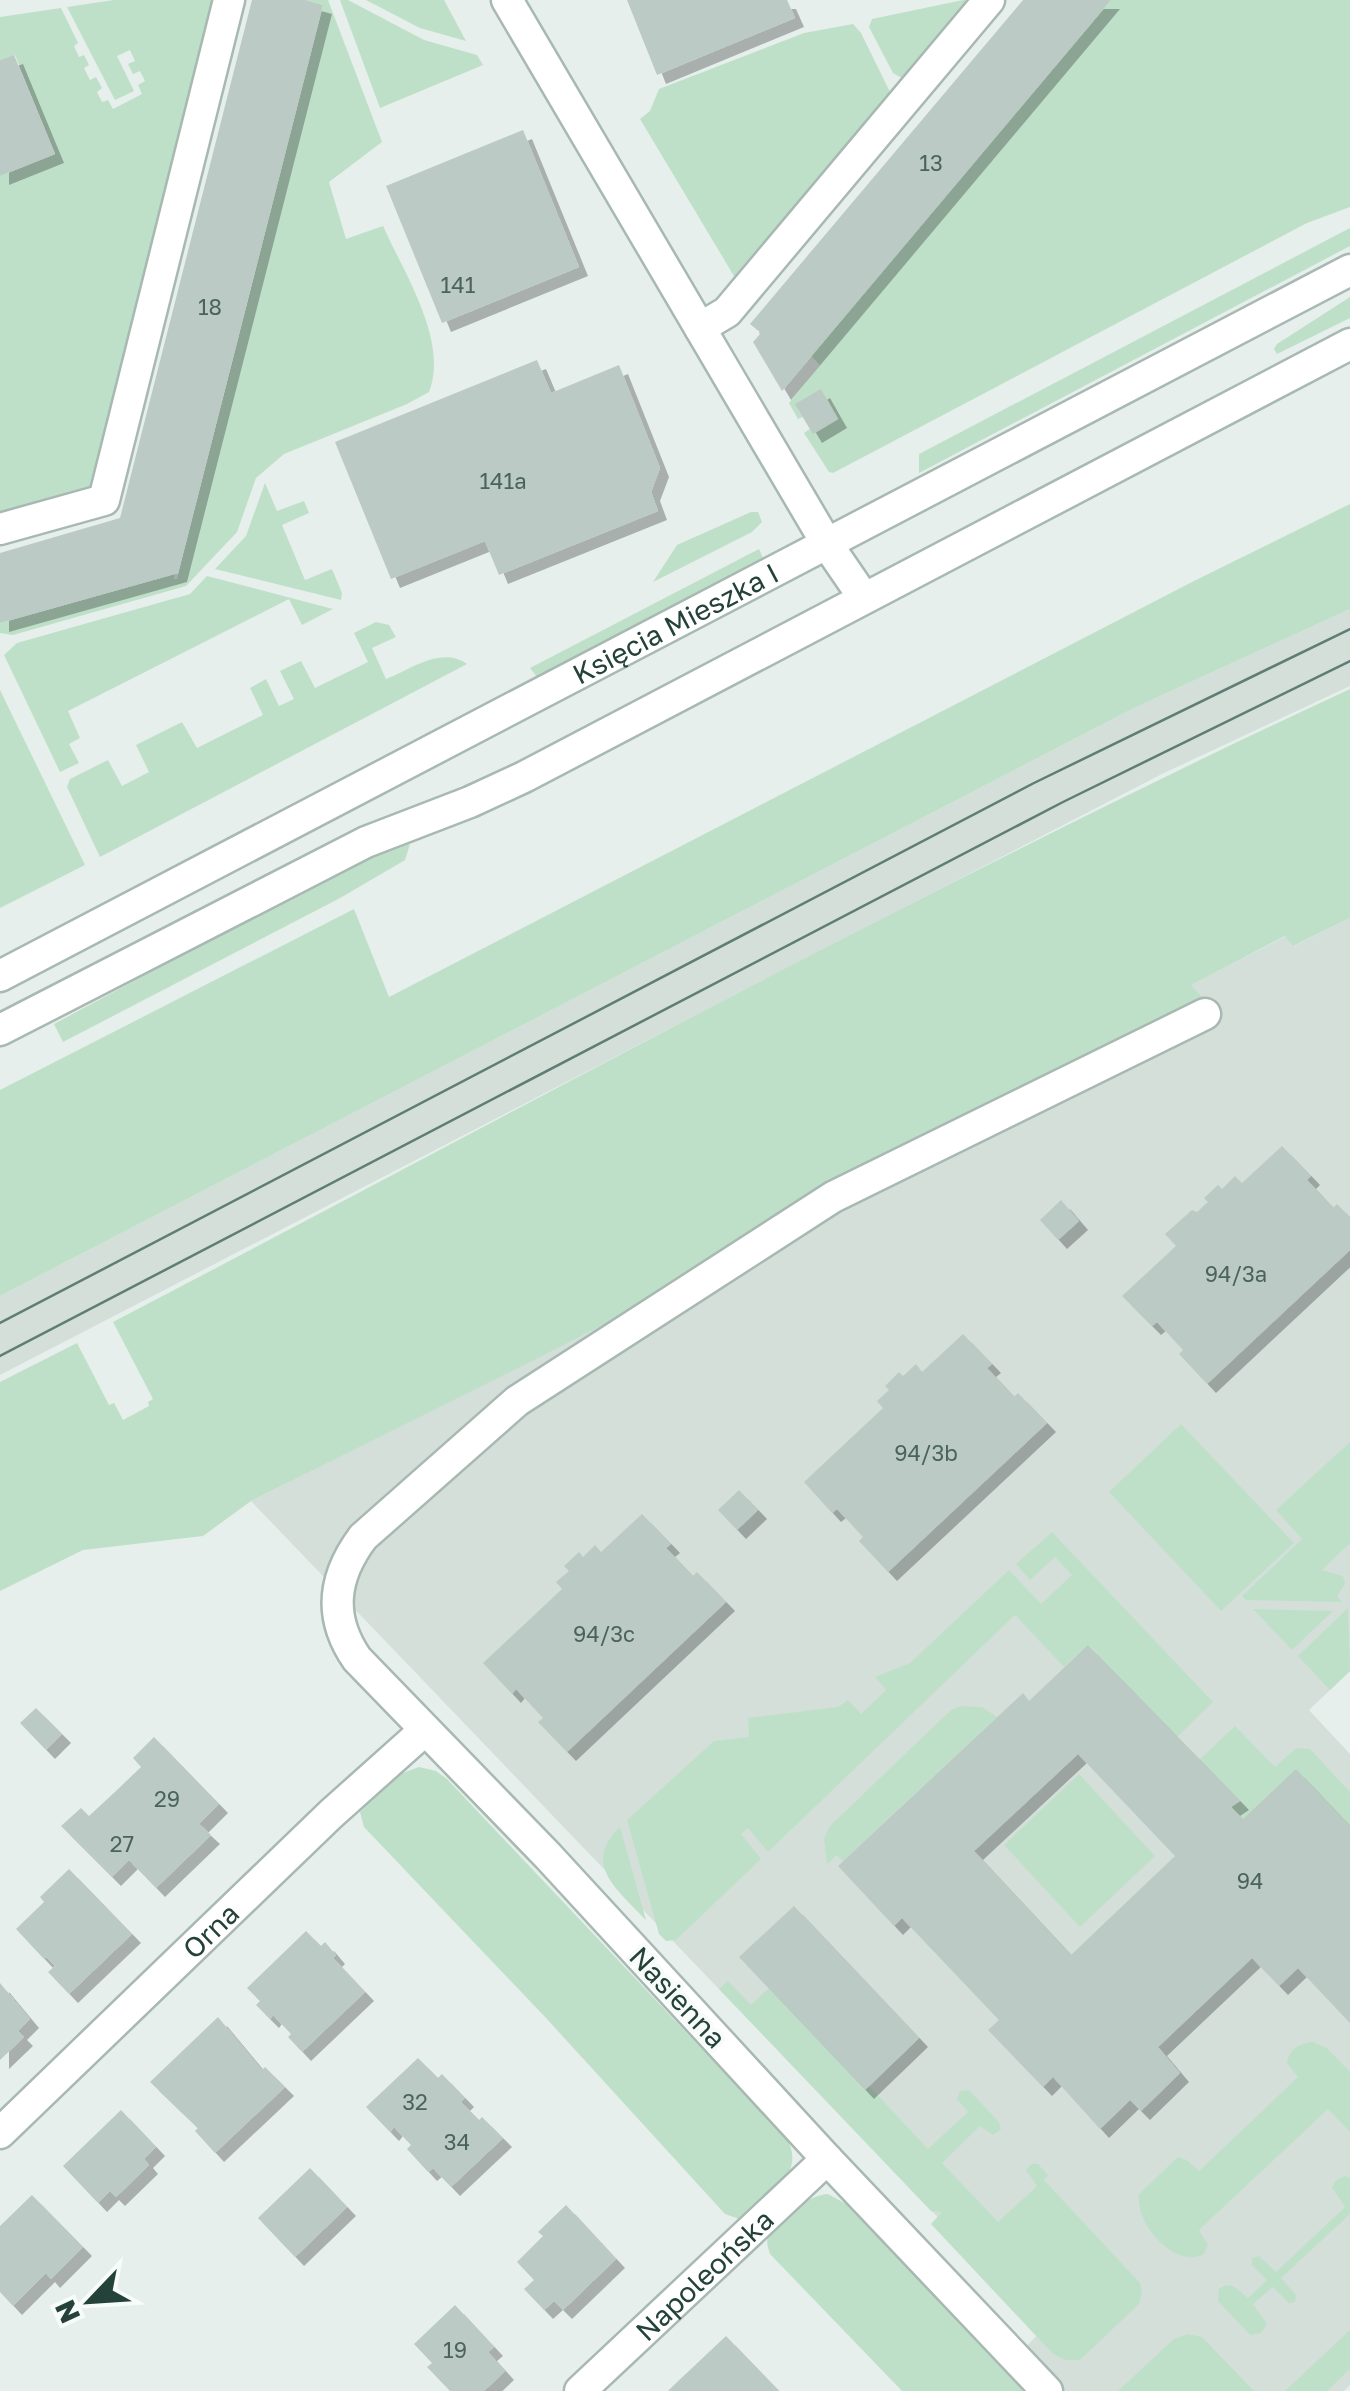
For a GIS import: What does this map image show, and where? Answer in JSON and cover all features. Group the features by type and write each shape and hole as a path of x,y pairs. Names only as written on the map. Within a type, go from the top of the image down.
{"street":[{"path":"0,530 104,500 229,0"},
{"path":"507,0 827,544 864,598"},
{"path":"700,328 727,312 989,0"},
{"name":"Księcia Mieszka I","path":"0,976 1350,270"},
{"path":"0,1030 366,842 470,802 524,776 1350,344"},
{"name":"Nasienna","path":"1047,2391 346,1644 336,1617 336,1590 351,1553 363,1537 517,1401 833,1197 1206,1014"},
{"name":"Orna","path":"0,2133 331,1814 424,1730"},
{"name":"Napoleońska","path":"580,2391 827,2159"}],"shaded area":[{"path":"1350,609 1350,686 1162,774 0,1375 0,1296 1134,708"},
{"path":"1350,918 1350,1671 1309,1710 1350,1754 1350,2385 1344,2391 1055,2391 1020,2353 1044,2328 251,1501 777,1236 1213,1009 1190,985 1286,936 1294,946"}],"green space":[{"path":"114,0 217,0 92,488 0,517 0,176 55,154 15,55 0,60 0,17 61,8 78,43 74,46 79,57 84,55 89,65 84,68 90,80 96,77 102,88 97,92 102,102 108,100 113,109 142,94 138,85 145,81 140,71 133,74 128,64 135,61 130,50 117,56 134,91 115,100 67,7"},
{"path":"305,0 328,0 382,142 329,182 346,239 383,226 429,329 434,372 429,392 284,454 256,478 237,532 186,586 13,635 0,633 0,623 175,574 177,579 323,5"},
{"path":"340,0 348,0 424,40 477,55 483,65 380,108"},
{"path":"366,0 444,0 466,41 420,28"},
{"path":"973,0 905,80 893,73 869,27 872,19"},
{"path":"1111,0 1350,0 1350,207 1307,223 829,472 804,433 810,429 803,417 798,419 789,403 820,365 811,356"},
{"path":"853,24 892,96 737,281 640,119 650,111 659,89 804,33"},
{"path":"1350,228 1350,246 919,473 919,454"},
{"path":"1350,297 1350,318 1277,354 1277,344"},
{"path":"265,483 277,511 304,501 309,513 282,525 305,580 332,569 341,600 215,569 246,536"},
{"path":"1350,504 1350,609 1134,708 0,1296 0,1090 354,909 389,997"},
{"path":"758,512 762,522 752,532 653,582 677,545"},
{"path":"759,549 763,558 537,677 530,668"},
{"path":"207,576 333,609 302,625 289,599 68,711 80,738 69,744 79,763 60,772 4,655 17,643 190,594"},
{"path":"376,622 389,625 396,637 372,648 386,679 437,658 467,664 100,857 67,787 70,779 108,760 122,786 149,772 136,745 182,722 197,748 263,715 250,688 266,679 279,706 294,699 280,671 301,661 315,688 368,662 354,633"},
{"path":"1350,689 1350,918 1293,946 1285,936 1191,985 1214,1010 548,1353 251,1501 203,1536 83,1550 0,1591 0,1382 77,1343 109,1405 114,1403 123,1420 149,1406 153,1399 113,1322 882,919"},
{"path":"0,690 85,865 0,908"},
{"path":"410,844 405,860 342,897 63,1042 54,1024 348,866"},
{"path":"1181,1424 1294,1543 1221,1611 1109,1492"},
{"path":"1350,1442 1350,1543 1322,1570 1343,1576 1345,1584 1337,1596 1342,1602 1246,1600 1242,1596 1302,1539 1276,1510"},
{"path":"1052,1532 1213,1702 1177,1737 1089,1645 1064,1667 1015,1615 768,1852 748,1828 741,1834 761,1859 676,1940 666,1941 659,1934 627,1820 714,1741 749,1737 748,1718 838,1707 848,1700 861,1714 886,1690 875,1677 910,1663 1009,1570 1041,1604 1072,1575 1055,1557 1030,1580 1016,1564"},
{"path":"1348,1608 1350,1671 1330,1690 1298,1656"},
{"path":"1253,1609 1333,1611 1292,1650"},
{"path":"961,1706 982,1707 997,1717 843,1861 837,1855 827,1864 824,1839 830,1826 951,1710"},
{"path":"1235,1726 1275,1767 1296,1748 1310,1749 1350,1792 1350,1826 1243,1819 1231,1807 1239,1801 1199,1760"},
{"path":"419,1767 436,1771 447,1779 787,2139 792,2152 788,2175 742,2220 725,2214 364,1827 360,1812 400,1774"},
{"path":"1079,1774 1155,1856 1080,1927 1004,1845"},
{"path":"620,1827 646,1920 615,1887 604,1865 609,1840"},
{"path":"728,1981 751,2005 769,1988 928,2149 968,2112 957,2099 960,2091 969,2090 1001,2129 993,2135 980,2126 942,2163 998,2222 1037,2186 1026,2170 1031,2164 1038,2164 1048,2175 1044,2180 1140,2283 1139,2304 1080,2360 1065,2360 1052,2353 931,2224 942,2212 931,2211 719,1989"},
{"path":"1313,2042 1327,2048 1350,2072 1350,2132 1328,2109 1199,2230 1208,2245 1204,2254 1193,2257 1169,2250 1143,2218 1139,2194 1178,2157 1199,2171 1298,2077 1287,2063 1288,2058 1296,2048"},
{"path":"1350,2178 1350,2214 1281,2278 1296,2295 1295,2302 1289,2303 1273,2287 1253,2304 1267,2324 1261,2333 1250,2335 1218,2301 1219,2289 1231,2286 1248,2298 1267,2280 1252,2265 1252,2258 1259,2256 1276,2272 1345,2207 1332,2188 1335,2181"},
{"path":"828,2194 850,2206 1024,2391 902,2391 770,2254 767,2239 777,2223 803,2203"},
{"path":"1350,2330 1350,2369 1327,2391 1285,2391"},
{"path":"1188,2334 1202,2337 1254,2391 1118,2391 1174,2339"}],"building":[{"path":"252,0 305,0 323,5 178,573 0,623 0,553 120,518"},
{"path":"627,0 787,0 795,18 657,75"},
{"path":"1023,0 1111,0 782,391 753,342 761,333 750,324"},
{"path":"14,55 55,154 0,176 0,60"},
{"path":"523,130 579,267 442,323 386,186"},
{"path":"537,360 551,393 619,365 660,468 651,492 658,511 499,575 485,541 391,579 335,442"},
{"path":"821,389 838,419 813,434 795,404"},
{"path":"1282,1146 1311,1176 1307,1180 1333,1208 1337,1204 1350,1217 1350,1250 1207,1384 1157,1322 1152,1326 1122,1296 1176,1246 1165,1234 1192,1210 1197,1212 1208,1202 1204,1198 1218,1185 1222,1189 1235,1176 1242,1183"},
{"path":"1061,1200 1079,1221 1058,1240 1040,1220"},
{"path":"963,1334 992,1364 987,1368 1014,1397 1018,1393 1047,1423 888,1572 859,1541 863,1537 837,1509 832,1513 804,1482 883,1408 877,1401 899,1372 903,1376 916,1364 922,1372"},
{"path":"739,1490 758,1510 737,1530 718,1510"},
{"path":"642,1514 671,1544 666,1548 726,1602 567,1752 538,1722 543,1718 516,1689 512,1694 483,1663 562,1589 556,1582 569,1571 564,1566 579,1552 583,1557 595,1545 601,1552"},
{"path":"1088,1645 1240,1801 1231,1807 1243,1819 1296,1769 1350,1826 1350,2023 1298,1968 1279,1986 1252,1958 1158,2047 1180,2073 1141,2111 1130,2100 1100,2129 1053,2077 1043,2087 988,2030 999,2020 902,1918 894,1926 838,1866 1023,1693 1029,1701","holes":["1078,1754 1175,1856 1071,1955 974,1851"]},
{"path":"36,1708 62,1734 46,1750 20,1723"},
{"path":"154,1737 219,1804 199,1824 211,1835 156,1888 129,1860 112,1877 61,1826 81,1808 89,1816 116,1791 141,1767 133,1758"},
{"path":"69,1869 132,1934 69,1994 48,1972 55,1966 16,1929 44,1902 40,1897"},
{"path":"794,1906 919,2038 865,2090 739,1957"},
{"path":"306,1931 321,1946 325,1942 336,1955 333,1958 365,1992 302,2052 273,2015 270,2019 256,2005 260,2001 247,1988"},
{"path":"0,1983 30,2019 18,2031 24,2037 0,2060"},
{"path":"218,2017 262,2070 265,2067 285,2087 215,2153 195,2131 198,2128 150,2082"},
{"path":"418,2058 438,2078 442,2074 465,2098 461,2102 503,2138 451,2187 433,2168 428,2172 394,2127 390,2132 366,2107"},
{"path":"121,2110 156,2147 144,2159 149,2165 116,2197 110,2191 98,2203 63,2166"},
{"path":"310,2168 347,2207 295,2257 258,2218"},
{"path":"32,2195 83,2247 51,2279 46,2273 13,2306 0,2292 0,2226"},
{"path":"566,2205 616,2259 563,2310 554,2301 544,2310 524,2289 534,2280 517,2262 543,2236 538,2232"},
{"path":"455,2305 494,2347 488,2352 505,2371 484,2391 450,2391 427,2367 432,2363 414,2344"},
{"path":"726,2336 779,2391 668,2391 674,2385"}],"tram line":[{"path":"0,1323 1034,783 1350,629"},
{"path":"0,1356 1063,802 1350,661"}]}
